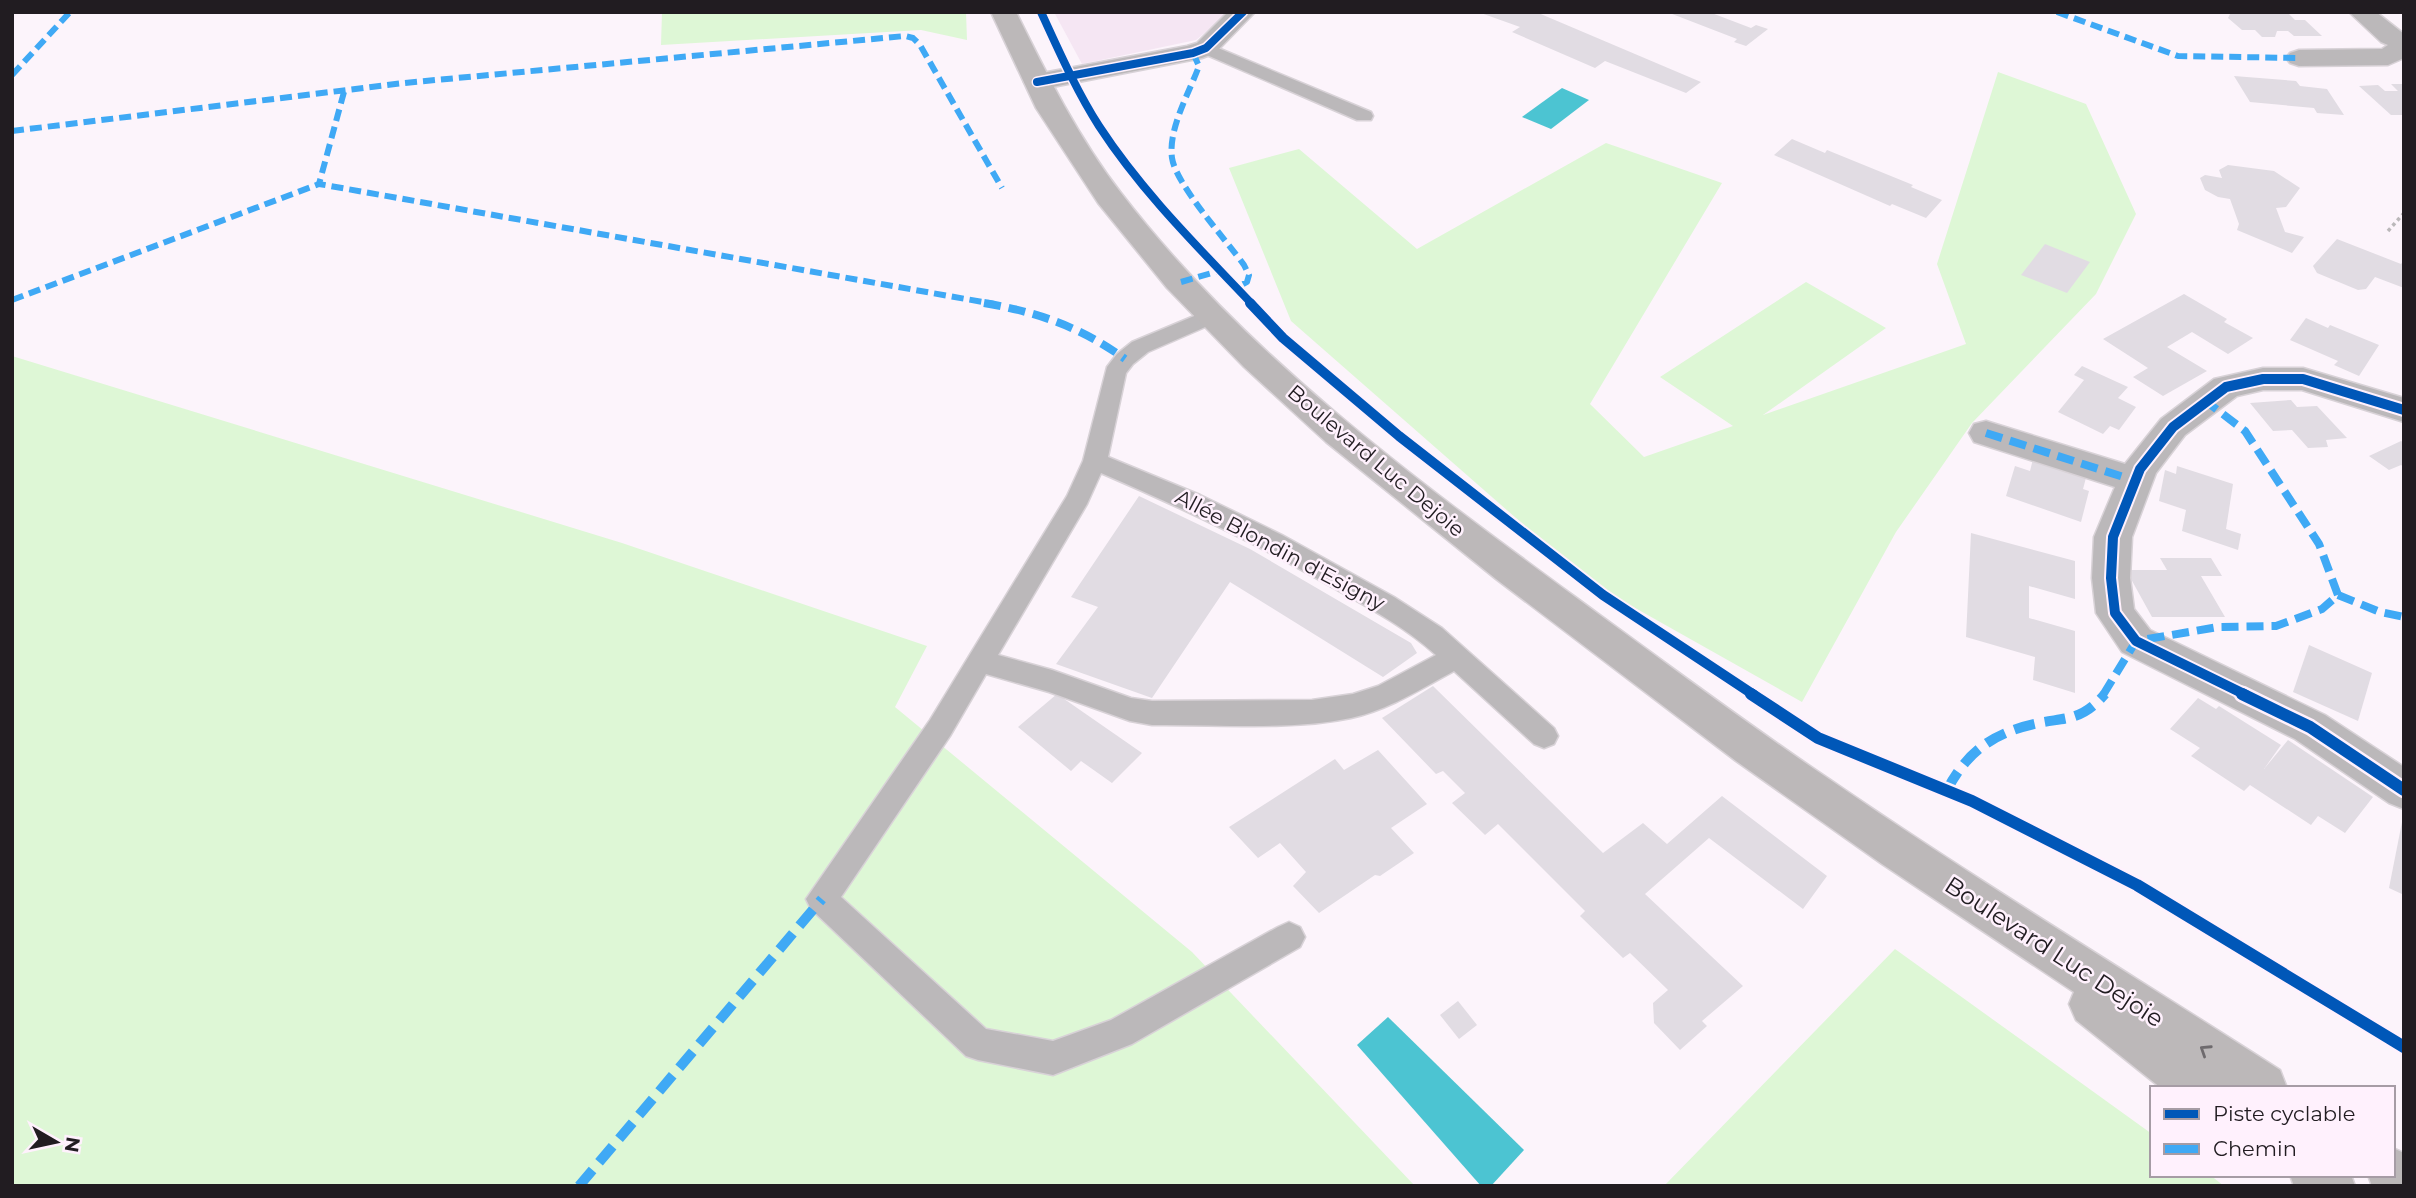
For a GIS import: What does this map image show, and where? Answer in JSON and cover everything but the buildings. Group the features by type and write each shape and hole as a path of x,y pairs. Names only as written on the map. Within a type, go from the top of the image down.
{"main road":[{"name":"Boulevard Luc Dejoie","path":"1003,12 1073,149 1102,189 1211,316 1311,409 1449,524 1847,816 2199,1086"},
{"name":"Boulevard Luc Dejoie","path":"1847,816 2259,1086"}],"street":[{"path":"1037,82 1193,53 1206,48 1243,12"},
{"path":"2299,58 2388,57 2404,45 2390,37 2361,12"},
{"path":"2404,410 2303,379 2263,379 2226,387 2174,427 2140,469 2113,537 2111,578 2115,613 2136,641 2310,727 2404,790"},
{"path":"1986,433 2136,481"}],"lane":[{"path":"1206,48 1364,116"},
{"path":"1211,316 1140,347 1125,359 1115,372 1095,461 1079,498 940,728 822,899 978,1044 1053,1058 1120,1033 1289,937"},
{"name":"Allée Blondin d'Esigny","path":"1095,461 1191,501 1273,541 1385,604 1433,636 1544,736"},
{"path":"981,662 1052,681 1130,709 1152,713 1312,712 1353,706 1388,694 1456,657"}],"path":[{"path":"2388,231 2404,213"}],"shaded area":[{"path":"1054,12 1230,12 1196,40 1082,64"}],"green space":[{"path":"662,12 966,12 967,40 921,30 661,45"},
{"path":"1998,72 2086,104 2136,214 2096,294 1972,423 1896,532 1802,702 1589,582 1291,321 1229,168 1299,149 1417,249 1606,143 1722,183 1590,404 1644,457 1733,426 1660,377 1806,282 1886,328 1763,415 1966,344 1937,264"},
{"path":"12,356 622,543 927,646 895,707 1192,952 1415,1186 12,1186"},
{"path":"1895,949 2150,1133 2150,1177 2213,1177 2224,1186 1664,1186"}],"water":[{"path":"1562,88 1589,100 1551,129 1522,117"},
{"path":"1388,1017 1524,1150 1491,1186 1481,1186 1357,1045"}],"marked path":[{"path":"12,75 70,12"},
{"path":"2057,12 2178,56 2299,58"},
{"path":"12,131 404,83 905,36 913,38 920,45 1002,188"},
{"path":"1193,53 1199,66 1174,137 1172,159 1182,181 1244,265 1249,275 1247,282 1238,287"},
{"path":"344,92 319,184 1020,309 1075,328 1125,359"},
{"path":"12,300 319,184"},
{"path":"1181,282 1222,270"},
{"path":"1947,790 1973,751 1996,736 2041,723 2074,719 2088,711 2112,684 2136,641 2218,627 2276,626 2322,609 2338,595 2319,544 2245,431 2207,402"},
{"path":"1986,433 2136,481"},
{"path":"2338,595 2380,612 2404,617"},
{"path":"579,1186 822,899"}],"cycle path":[{"path":"1041,12 1070,75 1099,126 1153,199 1283,338 1399,436 1603,595 1818,738 1972,801 2137,885 2404,1047"},
{"path":"1037,82 1193,53 1206,48 1243,12"},
{"path":"2404,410 2303,379 2263,379 2226,387 2173,427 2140,469 2113,537 2111,578 2115,613 2136,641 2310,727 2404,790"}]}
